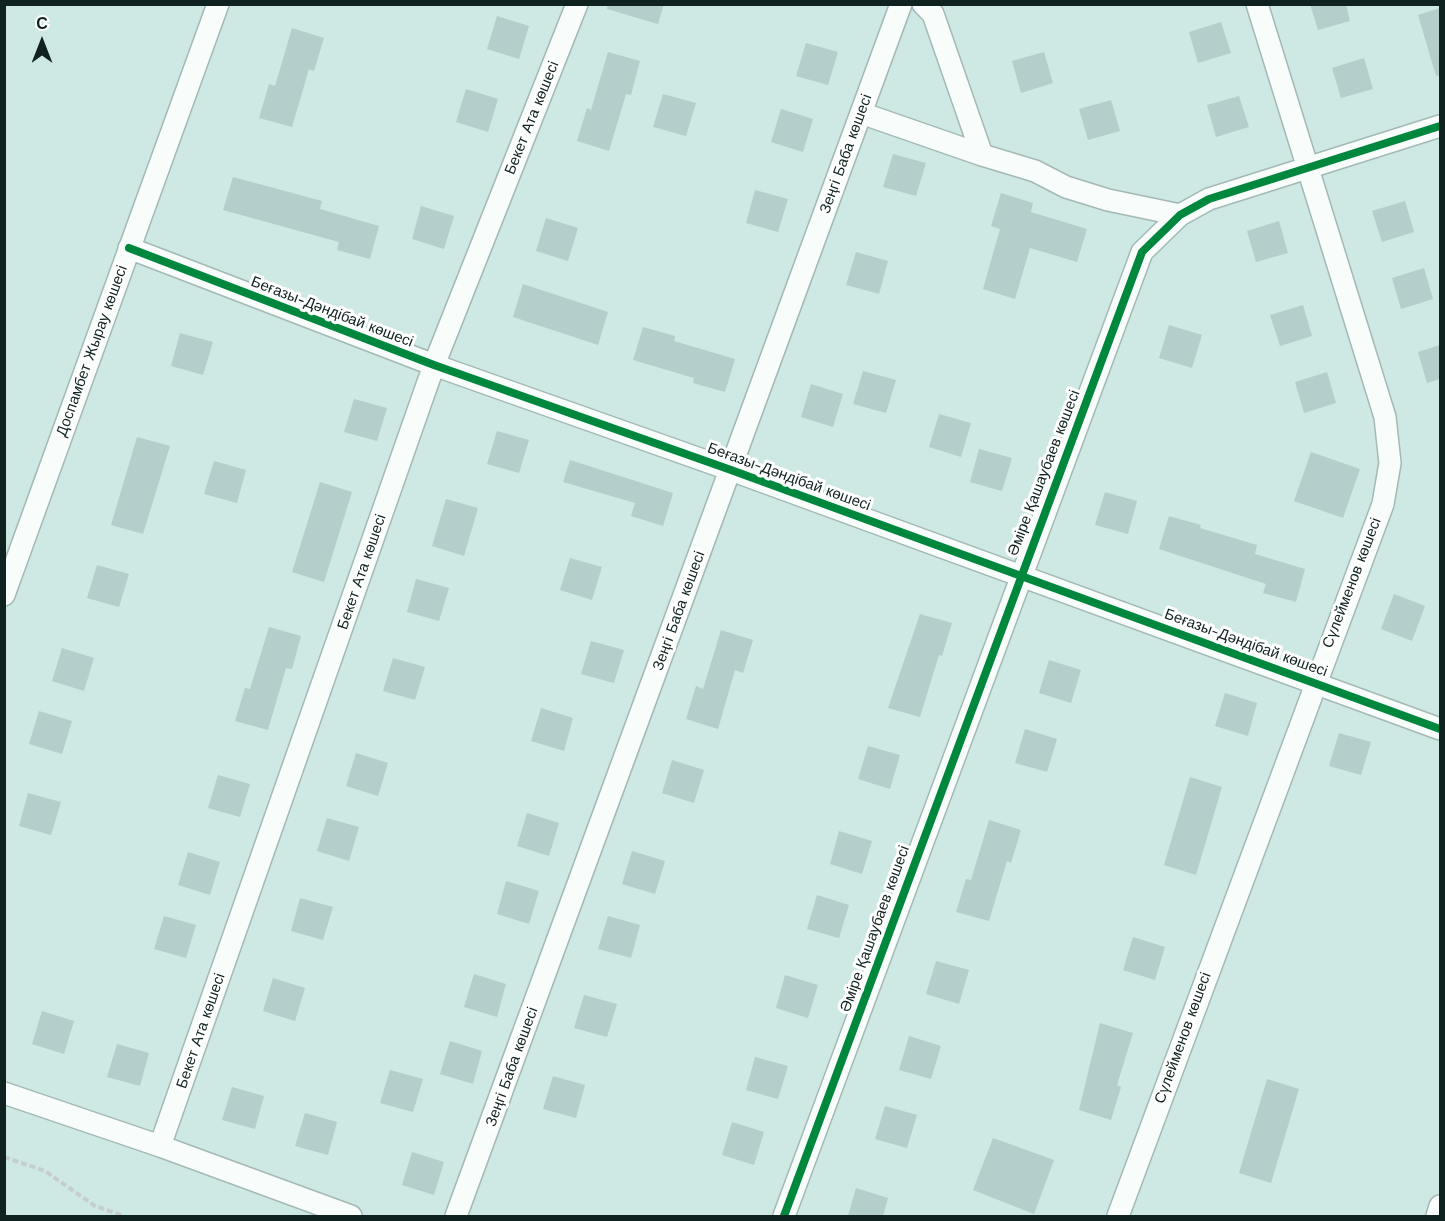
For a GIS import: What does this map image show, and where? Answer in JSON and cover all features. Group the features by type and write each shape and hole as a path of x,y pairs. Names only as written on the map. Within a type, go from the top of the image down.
{"street":[{"name":"Доспамбет Жырау көшесі","path":"4,595 218,4"},
{"name":"Бекет Ата көшесі","path":"160,1146 434,365 577,4"},
{"name":"Зеңгі Баба көшесі","path":"456,1216 901,4"},
{"path":"923,4 933,14 982,155"},
{"name":"Сүлейменов көшесі","path":"1118,1216 1314,682 1383,504 1390,463 1385,417 1257,4"},
{"path":"861,113 1035,171 1066,187 1108,200 1180,215"},
{"name":"Әміре Қашаубаев көшесі","path":"784,1216 1020,575 1142,252 1180,215 1209,199 1440,126"},
{"name":"Беғазы-Дәндібай көшесі","path":"129,248 434,365 731,470 1440,729"},
{"path":"4,1093 160,1146 351,1216"},
{"path":"1437,1216 1440,1206"}],"path":[{"path":"4,1158 45,1171 95,1206 124,1216"}],"building":[{"path":"608,4 664,4 658,24 607,9"},
{"path":"1310,4 1346,4 1350,21 1318,30"},
{"path":"1440,8 1440,75 1436,76 1418,15"},
{"path":"497,16 529,26 519,59 487,49"},
{"path":"1221,22 1231,53 1198,63 1189,32"},
{"path":"292,28 324,38 314,71 309,69 292,127 259,118 269,84 275,86"},
{"path":"806,43 838,52 828,85 796,76"},
{"path":"608,52 640,61 631,95 626,94 609,151 577,141 587,108 591,110"},
{"path":"1044,52 1053,83 1021,93 1012,61"},
{"path":"1364,58 1373,89 1341,98 1332,68"},
{"path":"466,89 498,99 488,132 456,122"},
{"path":"663,94 696,103 686,136 653,127"},
{"path":"1239,96 1249,127 1216,137 1207,105"},
{"path":"1111,100 1120,131 1088,140 1079,109"},
{"path":"781,109 813,119 803,152 771,142"},
{"path":"893,154 926,163 916,196 883,187"},
{"path":"233,177 322,201 320,209 379,226 370,259 337,250 339,242 223,210"},
{"path":"755,190 788,199 778,232 746,223"},
{"path":"1001,193 1033,203 1031,212 1087,229 1077,262 1030,248 1015,299 983,289 1000,229 991,226"},
{"path":"1405,201 1414,232 1382,242 1372,211"},
{"path":"421,206 454,216 444,249 412,239"},
{"path":"546,218 578,228 568,261 536,251"},
{"path":"1279,221 1288,253 1256,262 1247,231"},
{"path":"856,252 888,261 879,294 846,285"},
{"path":"1424,268 1433,299 1401,309 1392,278"},
{"path":"523,284 608,312 598,345 513,317"},
{"path":"1303,305 1312,336 1280,346 1270,315"},
{"path":"1169,325 1202,335 1192,368 1159,358"},
{"path":"643,327 675,336 674,341 735,359 725,392 693,383 694,378 633,360"},
{"path":"180,333 213,342 203,375 171,366"},
{"path":"1440,345 1440,379 1427,383 1418,352"},
{"path":"863,371 896,380 886,413 853,404"},
{"path":"1327,372 1336,403 1304,413 1295,382"},
{"path":"811,384 843,394 833,427 801,417"},
{"path":"354,399 387,408 377,441 344,432"},
{"path":"939,414 971,423 961,457 929,447"},
{"path":"497,431 529,440 519,473 487,464"},
{"path":"137,437 170,446 143,534 111,525"},
{"path":"979,449 1012,458 1002,491 970,482"},
{"path":"1311,452 1360,469 1343,518 1294,501"},
{"path":"570,460 673,493 663,526 631,516 635,503 563,482"},
{"path":"214,461 246,470 237,503 204,494"},
{"path":"320,482 352,492 324,582 292,572"},
{"path":"1105,492 1137,501 1128,534 1095,525"},
{"path":"446,499 478,508 464,556 432,546"},
{"path":"1169,516 1257,545 1255,554 1305,569 1296,602 1263,593 1266,584 1159,549"},
{"path":"570,558 602,567 592,600 560,590"},
{"path":"97,565 129,574 119,607 87,598"},
{"path":"416,579 449,588 439,621 407,612"},
{"path":"1394,594 1425,606 1412,641 1381,629"},
{"path":"920,614 952,623 942,656 939,655 920,717 888,708"},
{"path":"269,627 301,636 292,669 286,668 268,730 235,721 245,688 250,689"},
{"path":"721,630 753,640 743,673 735,670 718,729 686,719 696,686 703,689"},
{"path":"591,641 624,650 614,683 581,674"},
{"path":"62,648 94,658 84,691 52,681"},
{"path":"393,658 425,667 415,700 383,691"},
{"path":"1049,660 1081,670 1071,703 1039,693"},
{"path":"1225,693 1257,703 1248,736 1215,726"},
{"path":"541,708 573,718 564,751 531,741"},
{"path":"39,711 72,721 62,754 29,744"},
{"path":"1025,729 1057,739 1047,772 1015,763"},
{"path":"1339,733 1371,742 1361,775 1329,766"},
{"path":"868,746 900,755 890,789 858,779"},
{"path":"356,753 388,763 378,796 346,786"},
{"path":"672,760 704,770 694,803 662,793"},
{"path":"218,775 250,784 240,817 208,808"},
{"path":"1190,777 1222,787 1196,875 1164,865"},
{"path":"28,793 61,802 51,835 19,826"},
{"path":"527,813 559,823 549,856 517,846"},
{"path":"327,818 359,827 349,861 317,851"},
{"path":"989,820 1021,830 1011,863 1007,861 989,921 956,912 966,879 971,880"},
{"path":"839,831 872,841 862,874 830,864"},
{"path":"632,851 665,861 655,894 622,884"},
{"path":"188,852 220,862 210,895 178,885"},
{"path":"506,881 539,891 529,924 497,914"},
{"path":"817,895 849,905 839,938 807,929"},
{"path":"300,898 333,907 323,940 291,931"},
{"path":"164,916 196,925 186,958 154,949"},
{"path":"608,916 640,925 631,958 598,949"},
{"path":"1133,937 1165,947 1155,980 1123,970"},
{"path":"936,961 969,970 959,1004 926,994"},
{"path":"474,974 506,984 497,1017 464,1007"},
{"path":"785,975 818,985 808,1018 776,1008"},
{"path":"273,978 305,988 295,1021 263,1011"},
{"path":"584,995 617,1004 607,1037 574,1028"},
{"path":"42,1011 74,1021 64,1054 32,1044"},
{"path":"1100,1023 1133,1033 1117,1085 1121,1087 1111,1120 1079,1110"},
{"path":"909,1036 941,1046 931,1079 899,1070"},
{"path":"450,1041 482,1051 473,1084 440,1074"},
{"path":"117,1044 149,1053 140,1086 107,1077"},
{"path":"755,1057 788,1066 778,1099 746,1090"},
{"path":"390,1070 423,1079 413,1112 380,1103"},
{"path":"553,1076 585,1085 576,1118 543,1109"},
{"path":"1267,1079 1299,1089 1271,1183 1239,1173"},
{"path":"232,1087 264,1096 255,1129 222,1120"},
{"path":"885,1106 917,1115 907,1148 875,1139"},
{"path":"305,1113 337,1122 328,1155 295,1146"},
{"path":"732,1122 764,1132 754,1165 722,1155"},
{"path":"993,1138 1054,1160 1034,1214 973,1190"},
{"path":"412,1152 444,1162 434,1195 402,1185"},
{"path":"856,1188 888,1198 883,1216 848,1216"}],"cycle path":[{"path":"784,1216 1142,252 1180,215 1209,199 1440,126"},
{"path":"129,248 434,365 731,470 1440,729"}]}
